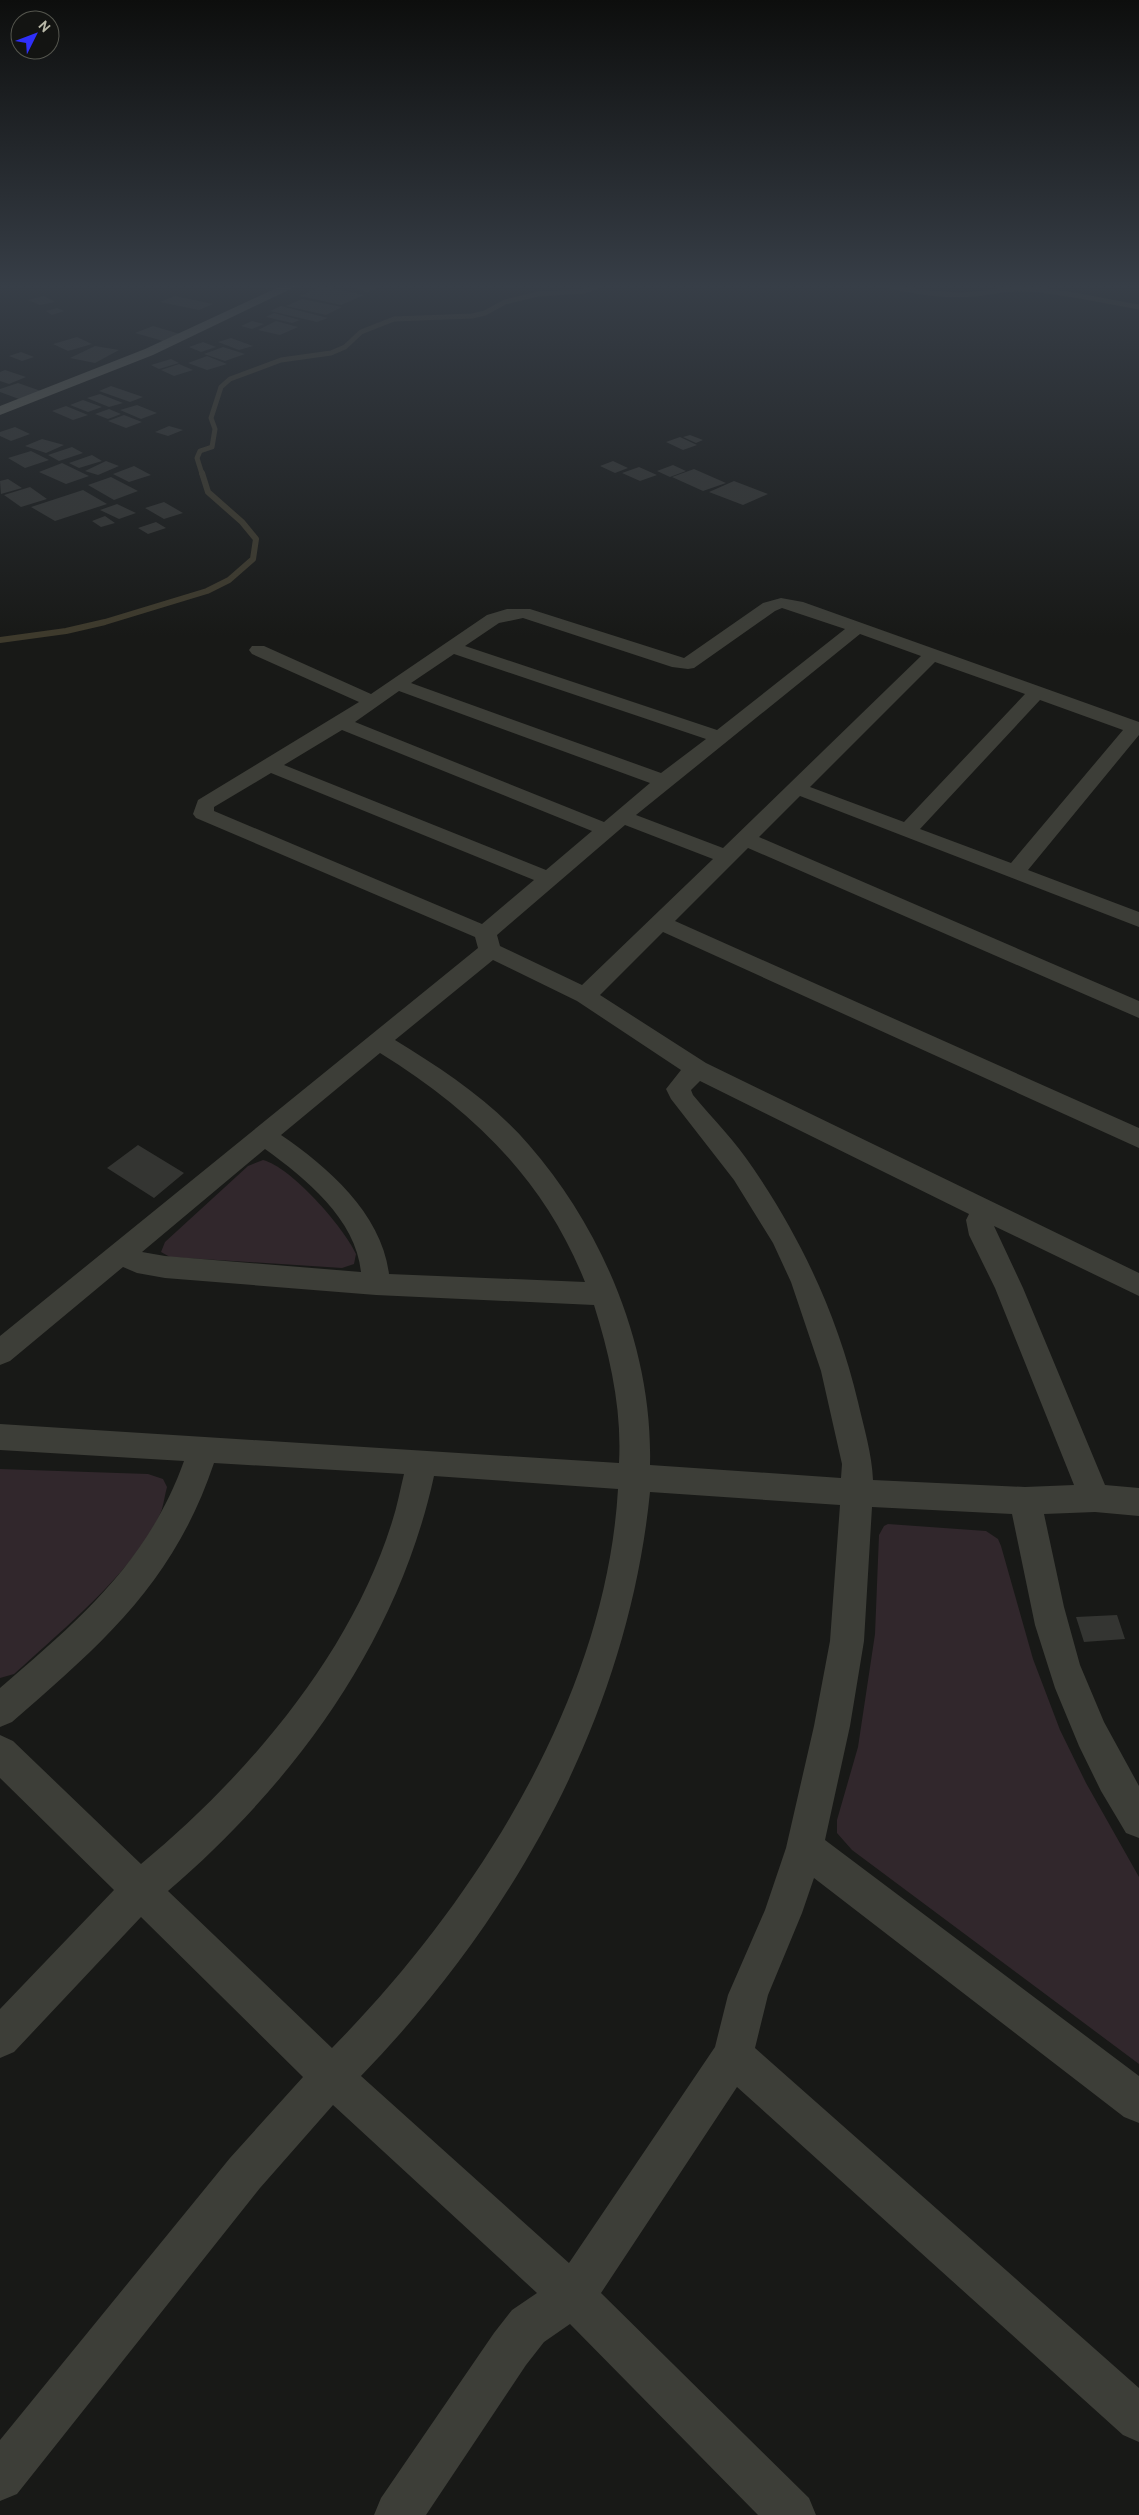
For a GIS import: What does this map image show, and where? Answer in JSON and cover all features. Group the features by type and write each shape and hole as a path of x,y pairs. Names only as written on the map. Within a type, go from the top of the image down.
{"main road":[{"path":"0,411 24,401"}],"street":[{"path":"1015,872 1137,728 931,656 797,606 781,603 769,607 688,664 678,663 524,613 506,614 493,619 341,723 205,804 203,814 488,942 585,996 697,1069 1139,1285"},
{"path":"0,1353 452,981 472,967 488,942 548,878 664,781 856,629"},
{"path":"452,647 720,737"},
{"path":"258,650 371,701"},
{"path":"585,996 798,789 931,656"},
{"path":"396,684 664,781"},
{"path":"907,831 1036,693"},
{"path":"341,723 607,830"},
{"path":"270,766 548,878"},
{"path":"798,789 1139,920"},
{"path":"624,816 727,856"},
{"path":"746,839 1139,1010"},
{"path":"660,922 745,958 1139,1138"},
{"path":"0,2477 284,2126 365,2043 418,1980 465,1918 509,1856 565,1754 596,1679 609,1631 632,1527 636,1476 636,1423 628,1368 604,1294 587,1253 567,1215 518,1149 491,1121 443,1080 379,1041"},
{"path":"398,2515 510,2348 528,2326 573,2296 733,2056 748,1995 783,1913 805,1848 832,1726 848,1641 857,1493 853,1443 836,1371 805,1282 763,1203 722,1145 682,1099 678,1089 697,1069"},
{"path":"264,1136 302,1164 336,1196 352,1217 373,1256 376,1284"},
{"path":"985,1210 979,1220 983,1235 1009,1288 1096,1498"},
{"path":"122,1254 137,1262 165,1267 376,1284 604,1294"},
{"path":"0,1437 422,1462 857,1493 1025,1501 1096,1498 1139,1502"},
{"path":"0,1710 87,1633 144,1572 170,1534 182,1510 203,1450"},
{"path":"0,2038 141,1889 166,1869 224,1814 304,1722 361,1632 384,1585 415,1501 422,1462"},
{"path":"1025,1501 1056,1642 1076,1696 1096,1741 1139,1820"},
{"path":"0,1753 332,2077 573,2296 792,2515"},
{"path":"805,1848 1139,2102"},
{"path":"733,2056 1139,2419"}],"shaded area":[{"path":"263,1160 275,1165 288,1174 329,1214 350,1242 356,1254 354,1264 342,1268 170,1257 161,1252 165,1242 248,1166"},
{"path":"0,1469 148,1474 163,1479 167,1487 162,1509 152,1530 138,1551 120,1572 81,1613 14,1674 0,1678"},
{"path":"888,1524 986,1531 998,1539 1033,1659 1060,1730 1086,1783 1139,1877 1139,2064 852,1850 837,1833 837,1820 858,1747 875,1634 879,1535 884,1526"}],"building":[{"path":"79,401 87,401 102,407 88,412 70,405"},
{"path":"95,401 123,403 109,407"},
{"path":"137,405 157,413 141,419 120,410"},
{"path":"66,406 88,415 73,420 52,411"},
{"path":"109,409 121,414 108,419 95,414"},
{"path":"124,415 142,422 126,428 108,421"},
{"path":"169,426 183,430 168,436 155,432"},
{"path":"15,427 30,434 11,441 0,436 0,432"},
{"path":"690,435 703,440 696,443 683,437"},
{"path":"680,437 697,445 683,450 666,442"},
{"path":"42,439 64,445 46,453 25,446"},
{"path":"72,447 83,453 59,461 48,455"},
{"path":"31,451 49,460 25,468 8,458"},
{"path":"92,455 102,461 79,468 69,463"},
{"path":"106,461 119,466 98,475 85,471"},
{"path":"613,461 628,468 615,473 600,466"},
{"path":"62,463 89,476 66,484 39,472"},
{"path":"673,465 686,471 670,477 657,471"},
{"path":"134,466 151,475 129,482 113,474"},
{"path":"639,467 657,475 640,481 622,473"},
{"path":"694,469 726,483 703,491 672,477"},
{"path":"111,477 138,491 114,500 88,485"},
{"path":"8,479 22,488 1,494 0,481"},
{"path":"734,481 768,494 743,505 709,492"},
{"path":"30,487 47,499 21,507 4,495"},
{"path":"83,490 107,504 55,521 31,507"},
{"path":"164,502 183,513 164,519 145,508"},
{"path":"117,504 136,513 119,519 100,510"},
{"path":"105,516 115,523 101,527 92,521"},
{"path":"156,522 166,528 148,534 138,528"},
{"path":"138,1145 184,1173 154,1198 107,1168"},
{"path":"1117,1615 1125,1639 1084,1642 1076,1617"}],"waterway":[{"path":"202,474 197,458 200,451 212,447 215,429 211,418 216,401"},
{"path":"0,640 66,631 105,622 207,591 229,580 253,559 256,539 242,522 208,492 202,473"}]}
